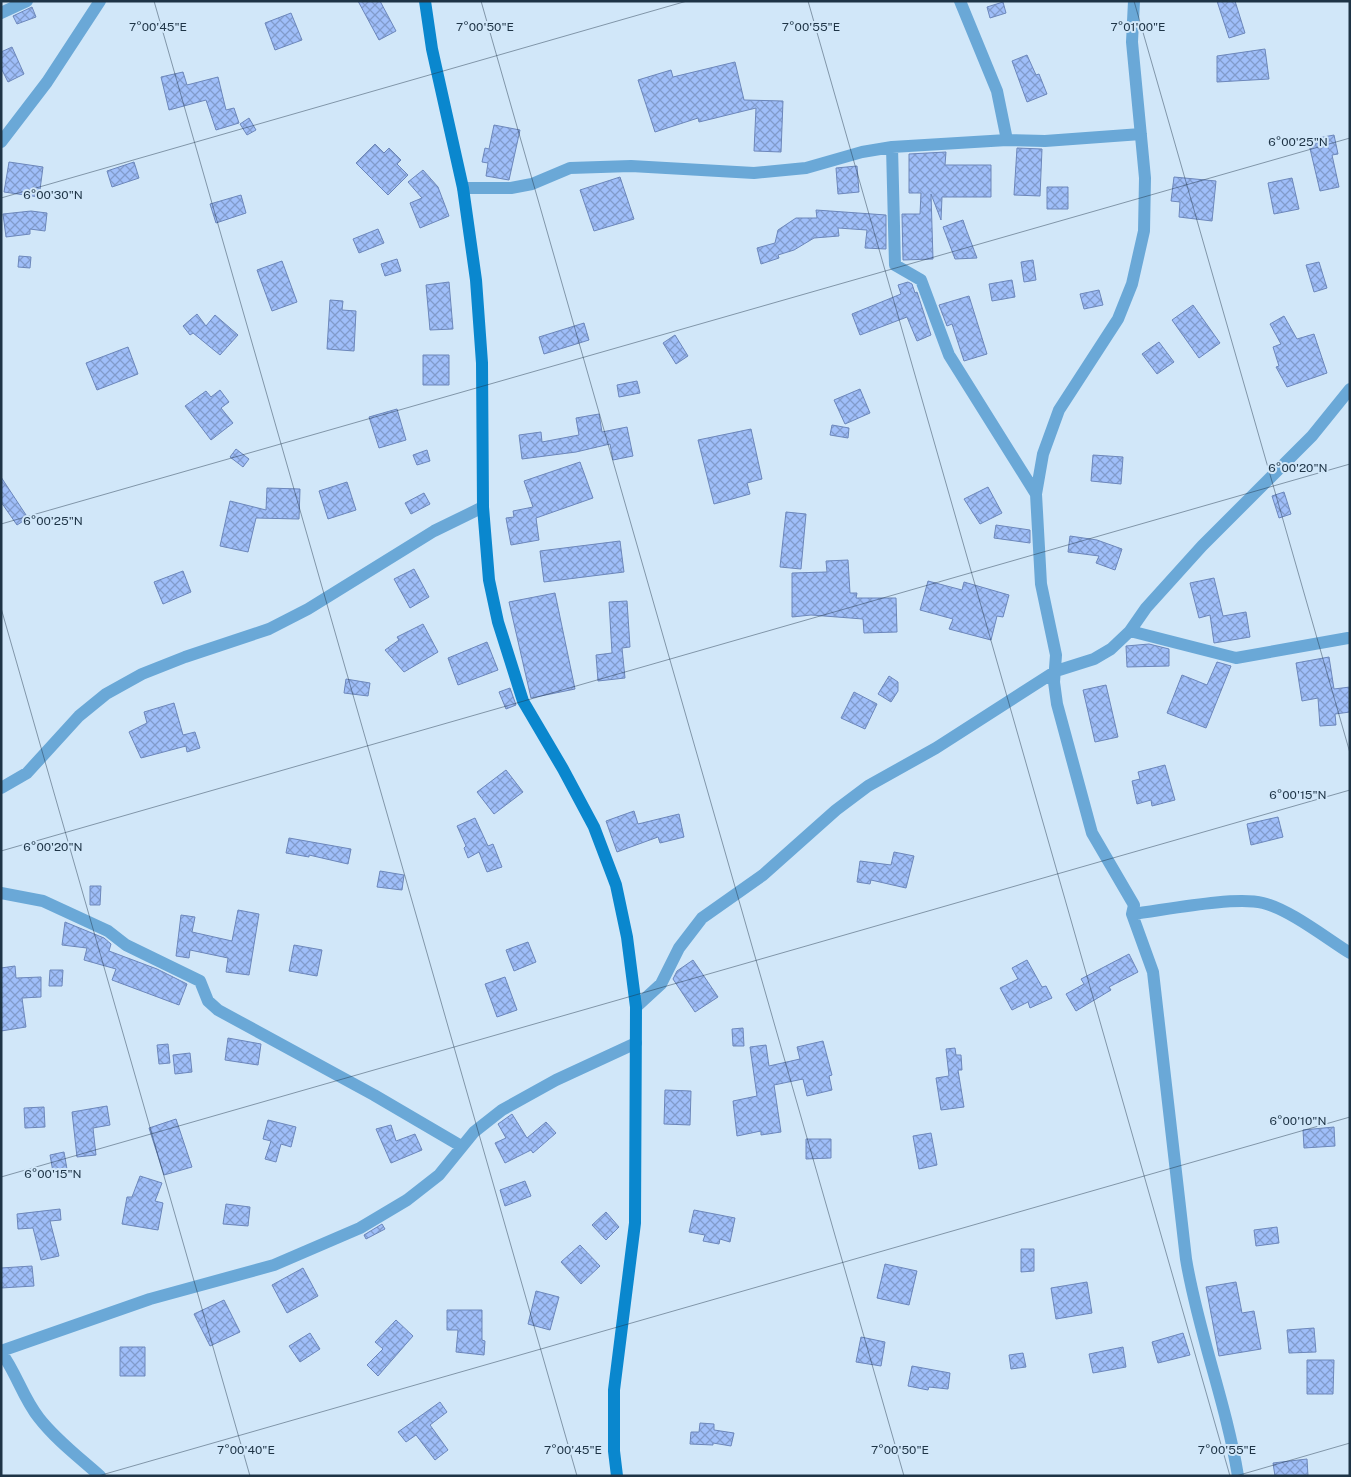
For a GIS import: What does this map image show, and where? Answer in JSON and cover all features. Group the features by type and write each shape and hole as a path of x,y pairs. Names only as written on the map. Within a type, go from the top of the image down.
{"street":[{"path":"1,13 27,1"},
{"path":"1,142 47,82 100,1"},
{"path":"425,1 432,49 463,188 476,280 482,363 483,507 489,580 498,622 523,701 594,827 616,885 627,937 636,1007 635,1223 614,1390 614,1452 617,1476"},
{"path":"960,1 997,90 1007,140"},
{"path":"1134,1 1132,42 1145,178 1144,231 1132,284 1118,319 1059,410 1043,454 1036,494 1041,584 1056,654 1054,682 1056,697 1092,833 1134,906 1132,914 1153,972 1191,1288 1222,1401 1238,1476"},
{"path":"463,188 511,188 532,184 570,168 631,166 754,174 806,168 862,152 892,147 1141,134"},
{"path":"892,147 895,265 921,280 949,355 1036,494"},
{"path":"636,1007 661,984 679,948 702,918 763,875 836,810 868,786 936,748 1056,671 1094,659 1111,649 1130,631 1146,608 1202,546 1312,436 1350,389"},
{"path":"1,788 27,772 79,716 106,694 142,674 185,657 269,629 316,604 434,531 483,507"},
{"path":"1130,631 1236,658 1348,638"},
{"path":"1,894 43,901 108,931 146,956 200,981 208,1001 218,1010 357,1085 461,1146"},
{"path":"1132,914 1229,902 1263,903 1277,908 1350,953"},
{"path":"100,1476 38,1418 18,1384 10,1363 1,1351 150,1300 274,1264 360,1228 407,1200 439,1175 474,1132 502,1110 556,1080 636,1043"}],"building":[{"path":"358,1 380,1 396,31 379,40"},
{"path":"1217,1 1235,1 1245,33 1229,38"},
{"path":"1003,2 1006,13 990,18 987,7"},
{"path":"32,7 36,17 17,24 13,16"},
{"path":"291,13 302,40 275,50 265,23"},
{"path":"12,47 24,74 8,82 1,68 1,52"},
{"path":"1265,49 1269,79 1217,82 1217,56"},
{"path":"1027,55 1036,75 1039,74 1047,94 1027,102 1012,61"},
{"path":"735,62 744,100 783,101 781,152 754,151 756,108 699,122 698,118 655,132 638,80 671,70 673,77"},
{"path":"183,72 187,85 218,77 226,110 234,108 239,123 216,130 206,100 169,110 161,77"},
{"path":"249,118 256,130 247,135 240,124"},
{"path":"494,125 520,130 509,180 486,176 488,163 482,162 485,148 489,149"},
{"path":"1334,135 1338,154 1332,155 1339,187 1320,191 1308,140"},
{"path":"375,144 384,153 389,148 401,160 397,164 408,175 388,195 356,163"},
{"path":"1017,148 1042,149 1040,196 1014,195"},
{"path":"946,152 945,165 991,165 991,197 942,197 941,220 931,194 933,259 903,260 902,214 920,214 921,193 909,193 909,154"},
{"path":"9,162 43,167 39,197 4,192"},
{"path":"134,162 139,178 112,187 107,171"},
{"path":"857,166 859,192 838,194 836,168"},
{"path":"423,170 438,187 449,216 420,228 410,203 422,198 408,182"},
{"path":"620,177 634,219 594,231 580,190"},
{"path":"1174,177 1216,181 1212,221 1179,217 1180,202 1171,201"},
{"path":"1292,178 1299,209 1274,214 1268,183"},
{"path":"1047,187 1068,187 1068,209 1047,209"},
{"path":"241,195 246,213 216,223 210,204"},
{"path":"816,210 886,215 886,249 865,248 867,230 838,228 839,236 814,238 794,250 778,255 779,258 761,264 757,248 775,243 778,230 796,218 817,218"},
{"path":"31,211 47,213 45,231 30,229 30,234 6,237 3,214"},
{"path":"963,220 977,258 955,259 943,227"},
{"path":"378,229 384,243 359,253 353,239"},
{"path":"19,256 31,257 30,268 18,267"},
{"path":"397,259 401,271 385,276 381,264"},
{"path":"1033,260 1036,280 1024,282 1021,262"},
{"path":"282,261 297,302 272,311 257,270"},
{"path":"1319,262 1327,288 1314,292 1306,265"},
{"path":"1012,280 1015,297 992,301 989,284"},
{"path":"449,282 453,329 430,330 426,285"},
{"path":"908,282 912,284 915,293 917,292 931,335 917,341 907,317 860,335 852,314 901,294 898,285"},
{"path":"1099,290 1103,305 1084,309 1080,294"},
{"path":"969,296 987,354 964,361 952,324 947,326 939,305"},
{"path":"330,300 343,301 342,310 356,311 354,351 327,349"},
{"path":"1193,305 1220,343 1199,358 1172,320"},
{"path":"197,314 206,326 215,315 238,335 220,355 193,333 190,335 183,326"},
{"path":"1284,316 1297,339 1314,334 1327,373 1287,387 1276,367 1279,366 1273,347 1281,344 1270,324"},
{"path":"584,323 589,340 544,354 539,337"},
{"path":"675,335 688,356 676,364 663,343"},
{"path":"1159,342 1174,362 1157,374 1142,354"},
{"path":"128,347 138,374 97,390 86,363"},
{"path":"423,355 449,355 449,385 423,385"},
{"path":"637,381 640,393 619,397 617,385"},
{"path":"860,389 870,413 845,424 834,400"},
{"path":"220,390 229,402 221,408 233,423 211,440 185,406 206,391 211,397"},
{"path":"397,409 406,440 379,448 369,417"},
{"path":"599,414 602,432 627,427 633,456 613,460 610,444 576,452 522,459 519,435 541,432 542,442 579,435 576,418"},
{"path":"832,425 849,428 848,438 830,435"},
{"path":"751,429 762,479 747,483 750,494 714,504 698,440"},
{"path":"236,449 249,459 243,467 230,457"},
{"path":"427,450 430,461 417,465 413,455"},
{"path":"1093,455 1123,457 1121,484 1091,481"},
{"path":"580,462 593,498 536,518 539,540 511,545 506,518 514,517 513,511 533,507 524,481"},
{"path":"1,477 28,518 17,525 1,502"},
{"path":"347,482 356,510 328,519 319,491"},
{"path":"988,487 1002,513 980,524 964,499"},
{"path":"267,488 300,489 299,519 256,518 248,552 220,546 230,501 266,510"},
{"path":"1284,492 1291,514 1279,518 1272,496"},
{"path":"424,493 430,504 411,514 405,503"},
{"path":"786,512 806,514 801,569 780,567"},
{"path":"996,525 1030,530 1030,543 994,538"},
{"path":"1070,536 1097,540 1122,549 1115,570 1096,563 1099,556 1068,552"},
{"path":"620,541 624,572 544,582 540,551"},
{"path":"848,560 850,593 857,593 856,598 896,598 897,632 864,633 863,619 811,615 792,617 792,573 827,572 826,561"},
{"path":"414,569 429,597 410,608 394,579"},
{"path":"183,571 191,592 163,604 154,582"},
{"path":"1214,578 1223,616 1246,612 1250,637 1214,643 1210,615 1199,618 1190,583"},
{"path":"928,581 962,590 964,582 1009,595 1003,617 997,616 991,640 949,629 953,619 920,610"},
{"path":"555,593 575,689 531,698 509,602"},
{"path":"627,601 630,647 622,648 625,678 598,681 596,655 612,653 609,602"},
{"path":"423,624 438,652 404,672 385,650 399,640 397,637"},
{"path":"487,642 498,670 458,685 448,658"},
{"path":"1149,644 1169,649 1169,666 1127,667 1126,646"},
{"path":"1329,657 1334,689 1350,687 1350,712 1335,714 1336,725 1320,726 1318,698 1302,701 1296,663"},
{"path":"1217,662 1231,666 1206,728 1167,713 1182,675 1207,685"},
{"path":"889,676 898,682 898,691 891,702 878,694"},
{"path":"346,679 370,683 368,696 344,693"},
{"path":"1106,685 1118,737 1095,742 1083,690"},
{"path":"510,688 516,705 506,709 499,692"},
{"path":"854,692 877,704 865,729 841,718"},
{"path":"174,703 183,735 195,732 200,748 187,752 186,746 141,758 129,732 147,723 144,712"},
{"path":"1165,765 1175,800 1152,806 1151,800 1137,804 1132,781 1140,779 1138,772"},
{"path":"506,770 523,792 494,814 477,792"},
{"path":"634,811 638,824 679,814 684,837 660,843 658,837 617,852 606,821"},
{"path":"1278,817 1283,837 1251,845 1247,824"},
{"path":"475,818 488,846 493,844 502,867 487,872 479,852 468,858 464,848 466,846 457,826"},
{"path":"289,838 351,849 348,864 309,855 309,857 286,853"},
{"path":"894,852 914,856 906,888 871,880 870,884 857,882 860,861 891,865"},
{"path":"380,871 404,875 402,890 377,887"},
{"path":"90,886 101,886 100,905 90,905"},
{"path":"238,910 259,914 249,975 226,972 228,958 190,950 189,958 176,956 181,915 195,917 192,932 232,941"},
{"path":"65,922 104,938 111,944 109,951 157,969 187,984 179,1005 112,980 116,969 84,960 87,948 62,945"},
{"path":"528,942 536,962 514,971 506,950"},
{"path":"294,945 322,950 317,976 289,971"},
{"path":"1129,954 1138,972 1109,987 1111,990 1076,1011 1066,994 1084,984 1081,979"},
{"path":"693,960 718,997 695,1012 673,979 677,971"},
{"path":"1027,960 1042,987 1046,986 1052,998 1030,1008 1028,1002 1012,1010 1000,988 1018,979 1012,968"},
{"path":"15,966 16,978 41,977 41,997 22,998 26,1027 1,1031 1,968"},
{"path":"50,970 63,970 62,986 49,986"},
{"path":"505,977 517,1010 497,1017 485,984"},
{"path":"743,1028 744,1046 733,1046 732,1029"},
{"path":"228,1038 261,1044 258,1065 225,1060"},
{"path":"823,1041 832,1075 829,1076 832,1090 807,1096 803,1079 774,1085 781,1132 761,1135 761,1131 737,1136 733,1101 757,1096 750,1047 766,1045 769,1066 800,1059 797,1047"},
{"path":"168,1044 170,1063 159,1064 157,1045"},
{"path":"955,1048 956,1055 961,1055 962,1070 958,1070 964,1107 941,1110 936,1078 949,1076 946,1049"},
{"path":"190,1053 192,1072 175,1074 173,1055"},
{"path":"665,1090 691,1091 690,1125 664,1124"},
{"path":"107,1106 110,1125 93,1128 96,1155 77,1157 72,1112"},
{"path":"44,1107 45,1127 25,1128 24,1108"},
{"path":"512,1114 527,1138 546,1122 556,1133 533,1153 531,1150 505,1163 495,1143 506,1138 498,1124"},
{"path":"176,1119 192,1167 164,1175 149,1128"},
{"path":"268,1120 296,1127 291,1147 281,1144 276,1162 265,1159 271,1141 263,1139"},
{"path":"391,1125 396,1141 415,1134 422,1150 391,1163 376,1129"},
{"path":"1334,1127 1335,1146 1304,1148 1303,1130"},
{"path":"931,1133 937,1165 919,1169 913,1136"},
{"path":"806,1139 831,1139 831,1158 806,1159"},
{"path":"64,1152 67,1169 53,1172 50,1155"},
{"path":"140,1176 162,1183 155,1201 163,1203 158,1230 122,1224 127,1197 132,1197"},
{"path":"525,1181 531,1196 505,1206 500,1190"},
{"path":"226,1204 250,1207 248,1226 223,1224"},
{"path":"60,1209 61,1220 50,1221 59,1256 41,1260 33,1228 18,1229 17,1214"},
{"path":"694,1210 735,1218 730,1242 720,1239 719,1244 703,1241 705,1235 689,1232"},
{"path":"606,1212 619,1227 606,1240 592,1225"},
{"path":"382,1224 385,1229 366,1239 364,1235"},
{"path":"1277,1227 1279,1243 1256,1246 1254,1230"},
{"path":"580,1245 600,1266 581,1284 561,1262"},
{"path":"1021,1249 1034,1249 1034,1271 1021,1272"},
{"path":"885,1264 917,1271 909,1305 877,1298"},
{"path":"32,1266 34,1286 1,1288 1,1268"},
{"path":"303,1268 318,1296 287,1313 272,1285"},
{"path":"1087,1282 1092,1313 1056,1319 1051,1288"},
{"path":"1236,1282 1242,1313 1254,1311 1261,1349 1219,1356 1206,1287"},
{"path":"536,1291 559,1297 550,1330 528,1324"},
{"path":"224,1300 240,1332 210,1346 194,1314"},
{"path":"447,1310 482,1310 482,1340 485,1341 484,1355 456,1352 458,1330 447,1330"},
{"path":"396,1320 413,1336 378,1376 367,1365 383,1349 375,1342"},
{"path":"1314,1328 1316,1352 1289,1353 1287,1330"},
{"path":"310,1333 320,1349 300,1362 289,1346"},
{"path":"1183,1333 1190,1355 1158,1363 1152,1342"},
{"path":"861,1337 885,1342 881,1366 856,1362"},
{"path":"120,1347 145,1347 145,1376 120,1376"},
{"path":"1123,1347 1126,1367 1093,1373 1089,1354"},
{"path":"1023,1353 1026,1367 1011,1369 1009,1355"},
{"path":"1307,1360 1334,1360 1333,1394 1307,1394"},
{"path":"912,1366 950,1373 948,1389 929,1387 928,1390 908,1386"},
{"path":"440,1402 447,1412 430,1425 448,1450 435,1460 416,1435 406,1442 398,1432"},
{"path":"700,1423 714,1424 714,1430 734,1433 731,1446 713,1443 713,1445 690,1444 691,1432 699,1432"},
{"path":"1307,1459 1308,1476 1275,1476 1273,1463"}]}
